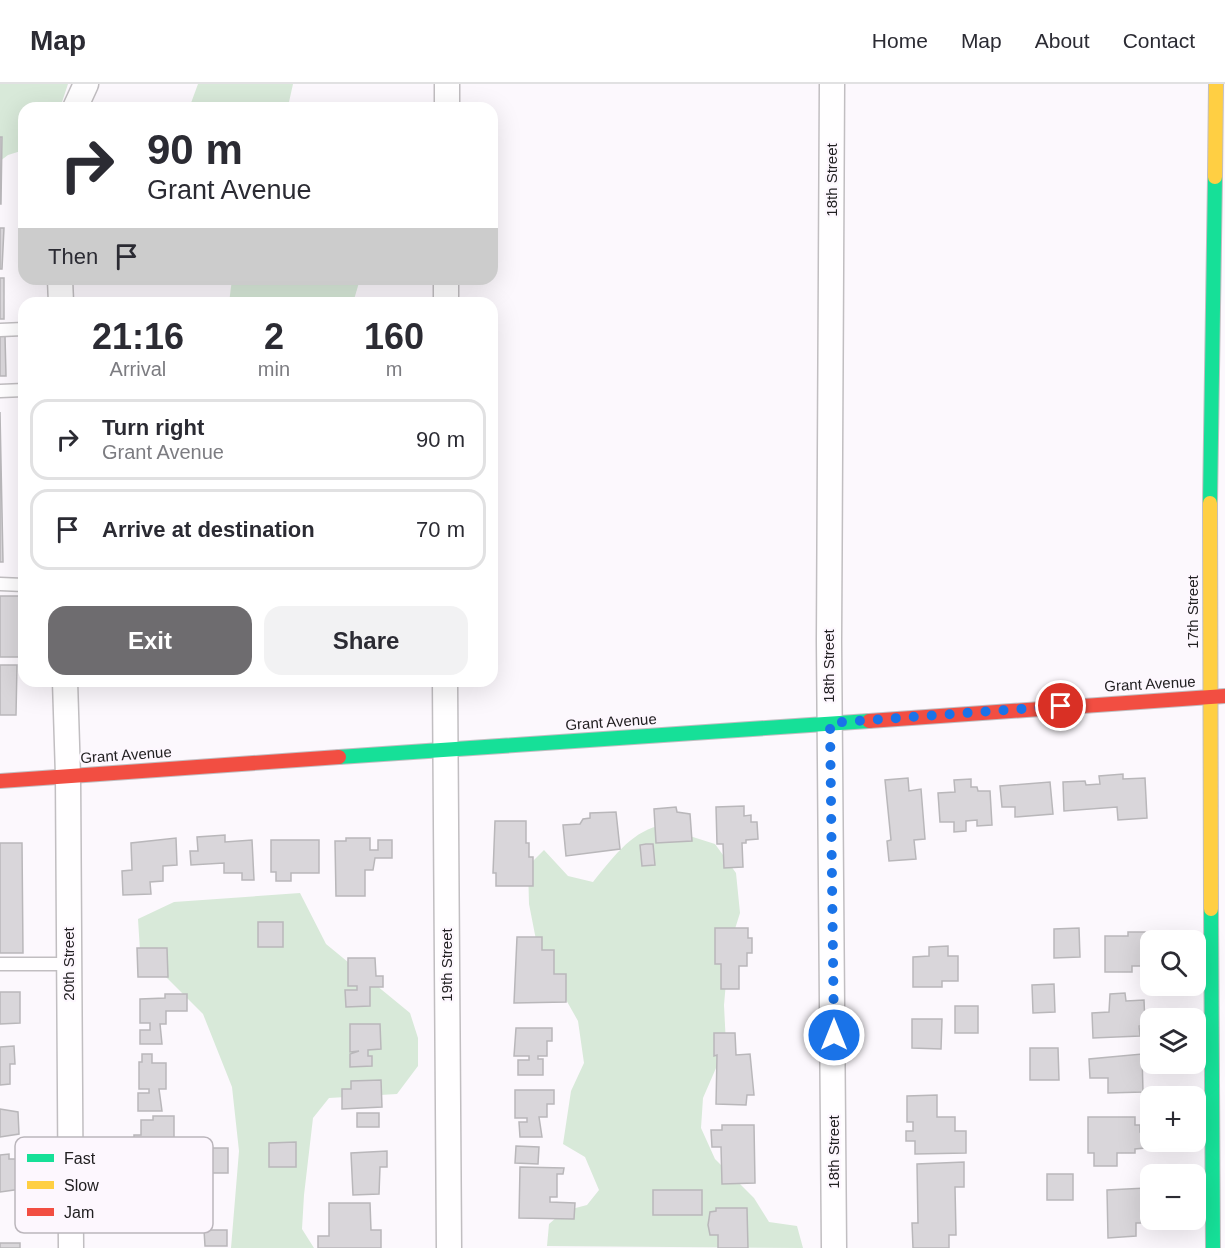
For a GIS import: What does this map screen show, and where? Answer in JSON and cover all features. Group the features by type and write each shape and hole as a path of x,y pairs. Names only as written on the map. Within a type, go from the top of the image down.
{"street":[{"path":"78,102 86,84"},
{"path":"447,84 447,102"},
{"name":"18th Street","path":"832,84 830,723 834,1248"},
{"name":"17th Street","path":"1213,1248 1218,1007 1209,610 1216,84"},
{"name":"20th Street","path":"65,687 68,776 70,1137"},
{"name":"19th Street","path":"445,687 449,1248"},
{"name":"Grant Avenue","path":"0,782 1225,696"},
{"name":"20th Street","path":"71,1233 71,1248"}],"lane":[{"path":"0,330 18,329"},
{"path":"0,391 18,390"},
{"path":"0,584 18,585"},
{"path":"0,964 69,964"}],"green space":[{"path":"0,84 68,84 62,102 18,102 18,152 0,161"},
{"path":"198,84 293,84 289,102 191,102"},
{"path":"231,285 358,285 355,297 230,297"},
{"path":"658,826 715,844 736,873 740,913 729,948 724,1005 726,1045 703,1098 701,1128 715,1159 754,1198 769,1222 797,1226 803,1248 547,1246 549,1224 564,1211 587,1205 599,1190 585,1157 563,1144 571,1091 584,1063 578,1021 538,950 529,904 528,866 544,850 568,876 593,882 614,856 630,841"},
{"path":"300,893 326,944 410,1013 418,1038 418,1066 397,1094 329,1098 313,1118 302,1229 314,1248 231,1248 239,1151 232,1087 203,1014 140,951 138,919 174,902"}],"building":[{"path":"0,137 2,137 1,204 0,204"},
{"path":"0,228 4,228 2,269 0,269"},
{"path":"0,278 4,278 4,319 0,319"},
{"path":"0,336 5,336 6,376 0,376"},
{"path":"0,412 3,562 0,562"},
{"path":"0,596 18,596 18,657 0,657"},
{"path":"0,665 17,665 16,715 0,715"},
{"path":"1123,774 1123,779 1145,778 1147,818 1118,820 1117,807 1064,811 1063,782 1085,781 1086,785 1100,784 1099,776"},
{"path":"908,778 909,791 921,789 925,839 914,840 916,859 889,861 887,841 891,840 885,780"},
{"path":"971,779 971,787 977,787 978,791 990,791 992,825 977,826 977,820 966,821 966,831 954,832 954,822 940,822 938,793 955,792 954,780"},
{"path":"1050,782 1053,814 1015,817 1015,807 1002,807 1000,786"},
{"path":"744,806 744,816 751,815 751,822 757,822 758,839 746,840 746,843 742,843 743,867 724,868 723,844 717,844 716,807"},
{"path":"676,807 677,812 690,814 692,841 656,843 654,809"},
{"path":"616,812 620,849 566,856 563,825 580,824 583,819 590,818 590,813"},
{"path":"495,821 526,821 526,843 529,843 529,857 533,857 533,886 496,886 496,873 493,873"},
{"path":"225,835 225,842 252,840 254,880 242,880 242,873 224,873 224,863 191,865 190,851 198,851 197,837"},
{"path":"176,838 177,865 163,866 163,881 150,882 151,894 123,895 122,871 132,870 131,843"},
{"path":"346,838 370,838 370,850 378,850 378,840 392,840 392,858 375,858 373,870 365,870 365,896 336,896 335,841 346,841"},
{"path":"271,840 319,840 319,873 291,873 291,881 276,881 276,872 271,872"},
{"path":"0,843 22,843 23,953 0,953"},
{"path":"653,844 655,865 642,866 640,845"},
{"path":"258,922 283,922 283,947 258,947"},
{"path":"715,928 748,928 748,938 752,938 752,953 747,953 747,966 739,966 739,989 721,989 721,964 715,964"},
{"path":"1079,928 1080,957 1054,958 1054,929"},
{"path":"1128,932 1140,932 1140,966 1132,966 1132,972 1105,972 1105,936 1128,936"},
{"path":"517,937 542,937 542,950 554,950 554,974 566,974 566,1002 514,1003"},
{"path":"948,946 948,956 958,956 958,981 942,981 942,987 913,987 913,957 929,956 929,947"},
{"path":"137,948 167,948 168,977 138,977"},
{"path":"348,958 375,958 376,976 383,976 383,987 370,987 370,1006 346,1007 345,990 357,990 357,986 348,986"},
{"path":"1054,984 1055,1012 1033,1013 1032,985"},
{"path":"0,992 20,992 20,1023 0,1024"},
{"path":"1125,993 1126,1001 1144,1000 1144,1008 1140,1008 1140,1036 1093,1038 1092,1013 1109,1012 1110,994"},
{"path":"165,994 187,994 187,1011 166,1011 166,1024 160,1024 162,1044 140,1044 140,1030 150,1030 150,1023 140,1023 140,999 165,998"},
{"path":"955,1006 978,1006 978,1033 955,1033"},
{"path":"912,1019 942,1019 941,1049 912,1048"},
{"path":"350,1024 380,1024 381,1049 368,1050 368,1056 372,1056 372,1066 350,1067 350,1054 359,1051 350,1052"},
{"path":"516,1028 552,1028 552,1041 547,1041 547,1056 538,1056 538,1059 543,1059 543,1075 518,1075 518,1060 529,1060 529,1056 514,1056"},
{"path":"714,1033 735,1033 736,1055 750,1054 754,1095 747,1095 746,1105 716,1104 717,1055 714,1056"},
{"path":"14,1046 15,1064 10,1064 10,1084 0,1085 0,1047"},
{"path":"1030,1048 1058,1048 1059,1080 1030,1080"},
{"path":"142,1054 152,1054 152,1063 166,1063 166,1089 159,1089 162,1111 138,1111 138,1093 149,1093 149,1089 139,1089 139,1062 142,1062"},
{"path":"1140,1054 1143,1086 1140,1086 1140,1092 1108,1093 1108,1078 1090,1078 1089,1059"},
{"path":"381,1080 382,1107 342,1109 342,1089 351,1089 351,1081"},
{"path":"515,1090 554,1090 554,1104 547,1104 547,1117 539,1117 542,1137 520,1137 519,1122 527,1122 527,1118 515,1118"},
{"path":"937,1095 937,1117 955,1117 955,1131 966,1131 966,1153 915,1154 915,1141 906,1141 906,1131 913,1131 913,1122 907,1122 907,1096"},
{"path":"0,1109 18,1112 19,1134 0,1137"},
{"path":"357,1113 379,1113 379,1127 357,1127"},
{"path":"153,1116 174,1116 174,1137 134,1137 134,1135 141,1135 141,1120 153,1120"},
{"path":"1088,1117 1135,1117 1135,1125 1140,1125 1140,1148 1135,1149 1135,1153 1117,1153 1117,1166 1094,1166 1094,1153 1088,1153"},
{"path":"722,1125 754,1125 755,1183 722,1184 721,1147 712,1147 711,1130 722,1130"},
{"path":"296,1142 296,1167 269,1167 269,1143"},
{"path":"516,1146 539,1147 538,1164 515,1163"},
{"path":"213,1148 228,1148 228,1173 213,1173"},
{"path":"387,1151 387,1167 380,1167 379,1194 353,1195 351,1153"},
{"path":"9,1154 9,1159 15,1159 15,1190 0,1192 0,1155"},
{"path":"964,1162 964,1187 955,1187 956,1235 949,1235 949,1248 913,1248 912,1223 918,1223 917,1164"},
{"path":"520,1167 564,1168 563,1174 557,1174 557,1197 550,1197 550,1202 575,1203 574,1219 519,1218"},
{"path":"1047,1174 1073,1174 1073,1200 1047,1200"},
{"path":"1140,1188 1140,1223 1136,1223 1136,1236 1108,1238 1107,1190"},
{"path":"653,1190 702,1190 702,1215 653,1215"},
{"path":"329,1203 370,1203 371,1230 381,1230 381,1248 318,1248 318,1236 329,1236"},
{"path":"716,1208 747,1208 748,1248 718,1248 718,1235 710,1235 708,1225 710,1212 716,1211"},
{"path":"213,1230 227,1230 227,1246 205,1246 204,1233 213,1233"},
{"path":"0,1243 20,1243 20,1248 0,1248"}],"traffic: fast":[{"path":"1210,503 1215,177"},
{"path":"339,757 869,721"},
{"path":"1211,909 1213,1248"}],"traffic: slow":[{"path":"1215,177 1216,84"},
{"path":"1210,503 1211,909"}],"traffic: jam":[{"path":"869,721 1225,696"},
{"path":"0,781 339,757"}],"route":[{"path":"834,1035 830,723 1061,706"}]}
